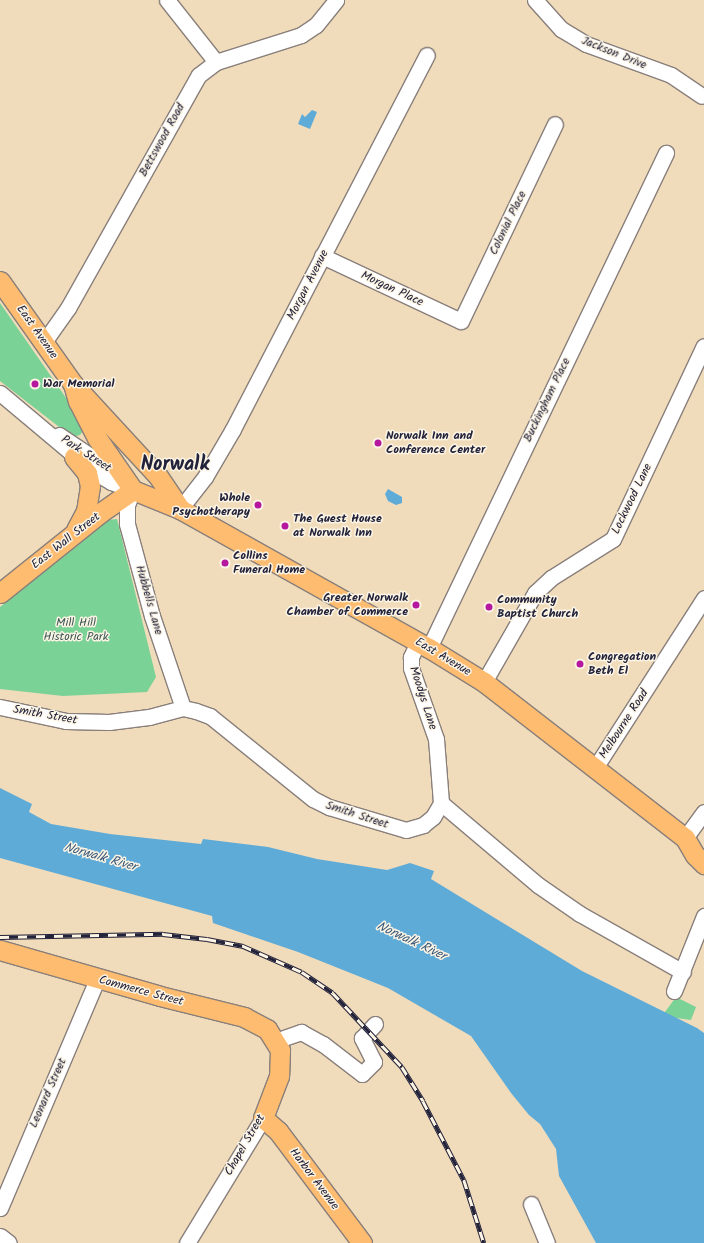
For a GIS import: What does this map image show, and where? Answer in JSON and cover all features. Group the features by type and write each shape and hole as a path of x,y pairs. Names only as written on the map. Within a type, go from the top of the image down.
{"main road":[{"name":"East Avenue","path":"0,281 73,384 158,476 180,509"},
{"name":"East Avenue","path":"73,384 78,401 97,438 133,490 180,509 423,645 484,682 685,838 695,855 704,864"},
{"name":"East Avenue","path":"111,425 133,490"},
{"path":"73,535 86,511 90,492 87,473 74,457"},
{"name":"East Wall Street","path":"0,593 133,490"},
{"name":"East Avenue","path":"685,838 704,843"},
{"name":"Commerce Street","path":"0,950 97,979 244,1017 267,1029 275,1041"},
{"name":"Chapel Street","path":"262,1118 279,1076 280,1050 275,1041"},
{"name":"Harbor Avenue","path":"262,1118 278,1131 362,1243"}],"street":[{"path":"167,0 216,62"},
{"name":"Bettswood Road","path":"44,342 68,308 198,76 216,62 301,35 316,25 336,0"},
{"name":"Jackson Drive","path":"535,0 561,29 586,44 671,75 702,96"},
{"name":"Morgan Avenue","path":"180,509 205,477 233,429 427,55"},
{"name":"Colonial Place","path":"461,321 555,124"},
{"name":"Buckingham Place","path":"423,645 666,153"},
{"name":"Morgan Place","path":"322,256 461,321"},
{"name":"Lockwood Lane","path":"484,682 535,593 552,578 613,539 704,346"},
{"name":"Park Street","path":"0,393 54,436 55,441 74,457 111,482 133,490"},
{"name":"Park Street","path":"54,436 58,435 102,461 133,490"},
{"name":"Hubbells Lane","path":"133,490 127,505 128,524 152,616 184,708"},
{"name":"Melbourne Road","path":"595,768 704,598"},
{"name":"Moodys Lane","path":"423,645 411,657 411,668 436,739 441,803"},
{"name":"Smith Street","path":"0,707 66,721 109,722 149,717 184,708 210,716 313,799 329,807 406,830 423,825 433,817 441,803"},
{"path":"441,803 538,885 580,914 683,972"},
{"path":"685,838 704,812"},
{"path":"674,991 683,972 704,916"},
{"name":"Leonard Street","path":"0,1208 97,979"},
{"path":"275,1041 301,1032 323,1044 362,1074 374,1062 362,1038 375,1024"},
{"name":"Chapel Street","path":"187,1243 262,1118"},
{"path":"531,1204 547,1243"},
{"path":"0,1236 9,1243"}],"green space":[{"path":"0,303 78,415 83,431 80,435 72,437 0,381"},
{"name":"Mill Hill Historic Park","path":"117,519 156,677 147,692 63,696 0,689 0,607 109,520"},
{"path":"676,997 696,1007 691,1020 662,1016"}],"water":[{"path":"312,110 317,112 310,129 298,124 302,114 305,117"},
{"path":"388,489 402,497 402,503 396,505 388,501 385,494"},
{"name":"Norwalk River","path":"0,788 32,804 29,812 51,824 110,834 201,844 203,839 268,847 317,859 387,870 410,863 434,871 431,879 582,971 697,1028 704,1033 704,1243 596,1243 559,1176 556,1149 540,1124 529,1115 511,1093 471,1036 388,988 298,952 213,923 212,916 0,858"}],"railway":[{"path":"0,937 163,934 207,939 243,946 302,972 333,993 402,1067 423,1101 464,1180 484,1243"}],"place":[{"name":"War Memorial","path":"35,384"},
{"name":"Norwalk Inn and Conference Center","path":"378,443"},
{"name":"Whole Psychotherapy","path":"258,505"},
{"name":"The Guest House at Norwalk Inn","path":"285,526"},
{"name":"Collins Funeral Home","path":"225,563"},
{"name":"Greater Norwalk Chamber of Commerce","path":"416,605"},
{"name":"Community Baptist Church","path":"489,607"},
{"name":"Congregation Beth El","path":"580,664"}],"district":[{"name":"Norwalk","path":"175,465"}]}
